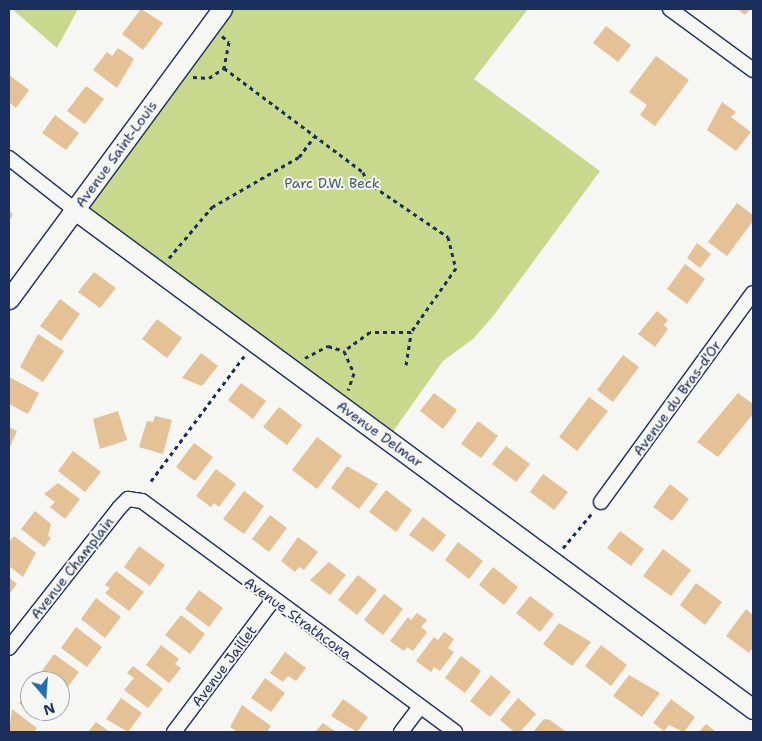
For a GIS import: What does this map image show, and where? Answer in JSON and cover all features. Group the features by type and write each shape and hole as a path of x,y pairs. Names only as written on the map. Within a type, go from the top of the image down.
{"street":[{"name":"Avenue Saint-Louis","path":"9,299 222,9"},
{"path":"670,9 753,70"},
{"name":"Avenue Delmar","path":"9,158 75,210 753,708"},
{"name":"Avenue du Bras-d'Or","path":"601,502 753,294"},
{"name":"Avenue Champlain","path":"9,648 119,508 128,499 142,501"},
{"name":"Avenue Strathcona","path":"142,501 273,600 455,732"},
{"name":"Avenue Jaillet","path":"174,732 273,600"},
{"path":"401,732 420,707"}],"path":[{"path":"187,75 209,78 224,68 229,42 218,32"},
{"path":"224,68 363,172 367,182 448,236 456,268 411,332 406,365"},
{"path":"169,258 212,207 299,157 315,136"},
{"path":"344,351 370,332 411,332"},
{"path":"305,358 328,346 344,351 354,372 348,390"},
{"path":"151,481 247,352"},
{"path":"563,548 601,502"}],"green space":[{"path":"12,9 78,9 57,48"},
{"name":"Parc D.W. Beck","path":"222,9 528,9 474,79 600,171 494,315 473,339 443,361 389,437 75,210"}],"building":[{"path":"141,9 163,23 143,50 122,34"},
{"path":"737,9 750,9 745,15"},
{"path":"606,26 631,45 618,62 593,43"},
{"path":"118,48 134,59 117,88 93,70 107,52 112,56"},
{"path":"656,56 689,80 655,126 640,115 647,105 629,92"},
{"path":"9,75 29,90 16,108 9,102"},
{"path":"86,86 104,99 85,124 67,111"},
{"path":"722,102 736,112 731,117 751,132 736,151 707,130"},
{"path":"55,115 79,133 66,150 42,133"},
{"path":"737,203 753,215 753,221 727,256 708,242"},
{"path":"9,211 13,214 9,221"},
{"path":"697,243 711,254 700,268 687,258"},
{"path":"685,264 705,279 687,304 667,289"},
{"path":"94,272 116,288 100,308 78,292"},
{"path":"60,299 80,314 61,341 40,326"},
{"path":"657,311 668,320 664,325 668,329 655,347 638,334"},
{"path":"157,319 182,338 167,358 142,339"},
{"path":"38,334 64,351 43,382 20,367"},
{"path":"201,353 218,366 202,386 182,378"},
{"path":"623,355 639,367 613,402 597,390"},
{"path":"9,377 39,393 28,414 9,404"},
{"path":"241,383 266,401 253,419 228,400"},
{"path":"434,393 457,410 443,429 420,411"},
{"path":"738,393 753,404 753,414 718,457 697,442"},
{"path":"589,397 608,411 577,451 559,437"},
{"path":"279,407 302,425 287,445 263,427"},
{"path":"118,411 127,440 100,449 93,419"},
{"path":"155,416 172,420 163,454 139,447 147,421 153,422"},
{"path":"478,421 498,436 481,458 461,444"},
{"path":"9,427 17,431 9,449"},
{"path":"317,437 342,456 317,489 292,470"},
{"path":"194,443 213,457 195,481 176,467"},
{"path":"506,446 530,464 516,482 492,464"},
{"path":"73,451 101,472 85,492 58,471"},
{"path":"347,466 378,484 359,509 331,488"},
{"path":"216,469 236,484 219,507 214,503 211,507 196,496"},
{"path":"543,474 568,492 554,510 530,492"},
{"path":"58,483 80,499 65,519 50,507 55,502 44,494"},
{"path":"670,484 689,499 672,521 653,507"},
{"path":"386,490 412,510 396,532 369,512"},
{"path":"244,491 264,506 244,534 223,519"},
{"path":"35,511 51,524 48,536 51,538 44,547 21,529"},
{"path":"270,515 287,528 269,552 252,539"},
{"path":"423,517 446,535 433,552 409,535"},
{"path":"620,531 644,549 631,566 607,548"},
{"path":"14,536 36,553 23,577 9,566 9,542"},
{"path":"298,537 318,552 304,570 299,567 295,572 281,561"},
{"path":"458,542 483,561 469,579 445,560"},
{"path":"139,546 165,565 150,586 124,567"},
{"path":"663,549 691,570 671,596 643,576"},
{"path":"329,562 346,575 330,595 310,580"},
{"path":"493,567 518,587 504,605 479,585"},
{"path":"116,571 144,592 129,611 105,593 110,588 105,585"},
{"path":"358,575 377,590 357,615 338,600"},
{"path":"9,577 17,584 10,593 9,592"},
{"path":"696,583 722,602 705,625 680,605"},
{"path":"199,590 223,608 209,627 185,609"},
{"path":"384,594 403,609 383,635 364,620"},
{"path":"530,596 554,614 540,632 516,613"},
{"path":"96,598 121,617 105,638 81,619"},
{"path":"746,609 753,615 753,647 749,653 726,636"},
{"path":"417,613 427,620 421,627 427,632 413,651 407,647 404,651 390,641 408,617 411,620"},
{"path":"181,615 205,634 190,654 165,635"},
{"path":"559,623 591,642 572,666 543,644"},
{"path":"76,627 102,647 87,667 61,648"},
{"path":"444,632 454,639 448,648 454,652 440,671 434,667 431,672 416,661 434,637 438,640"},
{"path":"161,645 179,659 175,664 181,668 169,683 146,665"},
{"path":"601,645 627,665 611,686 585,666"},
{"path":"285,652 306,668 296,681 288,676 283,682 270,673"},
{"path":"54,654 79,672 70,684 70,671 42,671"},
{"path":"461,656 481,671 465,693 445,678"},
{"path":"133,666 163,689 148,708 124,690 134,678 127,673"},
{"path":"491,675 511,692 490,717 470,701"},
{"path":"629,675 660,693 642,717 613,696"},
{"path":"265,678 285,693 271,712 251,698"},
{"path":"121,698 142,713 128,732 106,719"},
{"path":"518,698 536,714 520,732 514,732 500,720"},
{"path":"343,699 368,717 357,732 331,716"},
{"path":"671,699 695,717 684,732 669,725 664,731 653,723"},
{"path":"242,705 271,726 267,732 238,732 230,727"},
{"path":"12,709 20,715 20,721 28,721 37,728 34,732 9,732"},
{"path":"544,719 550,720 565,731 533,732"},
{"path":"96,722 110,732 88,732"},
{"path":"323,723 336,732 315,732"},
{"path":"706,724 716,732 699,732"}]}
